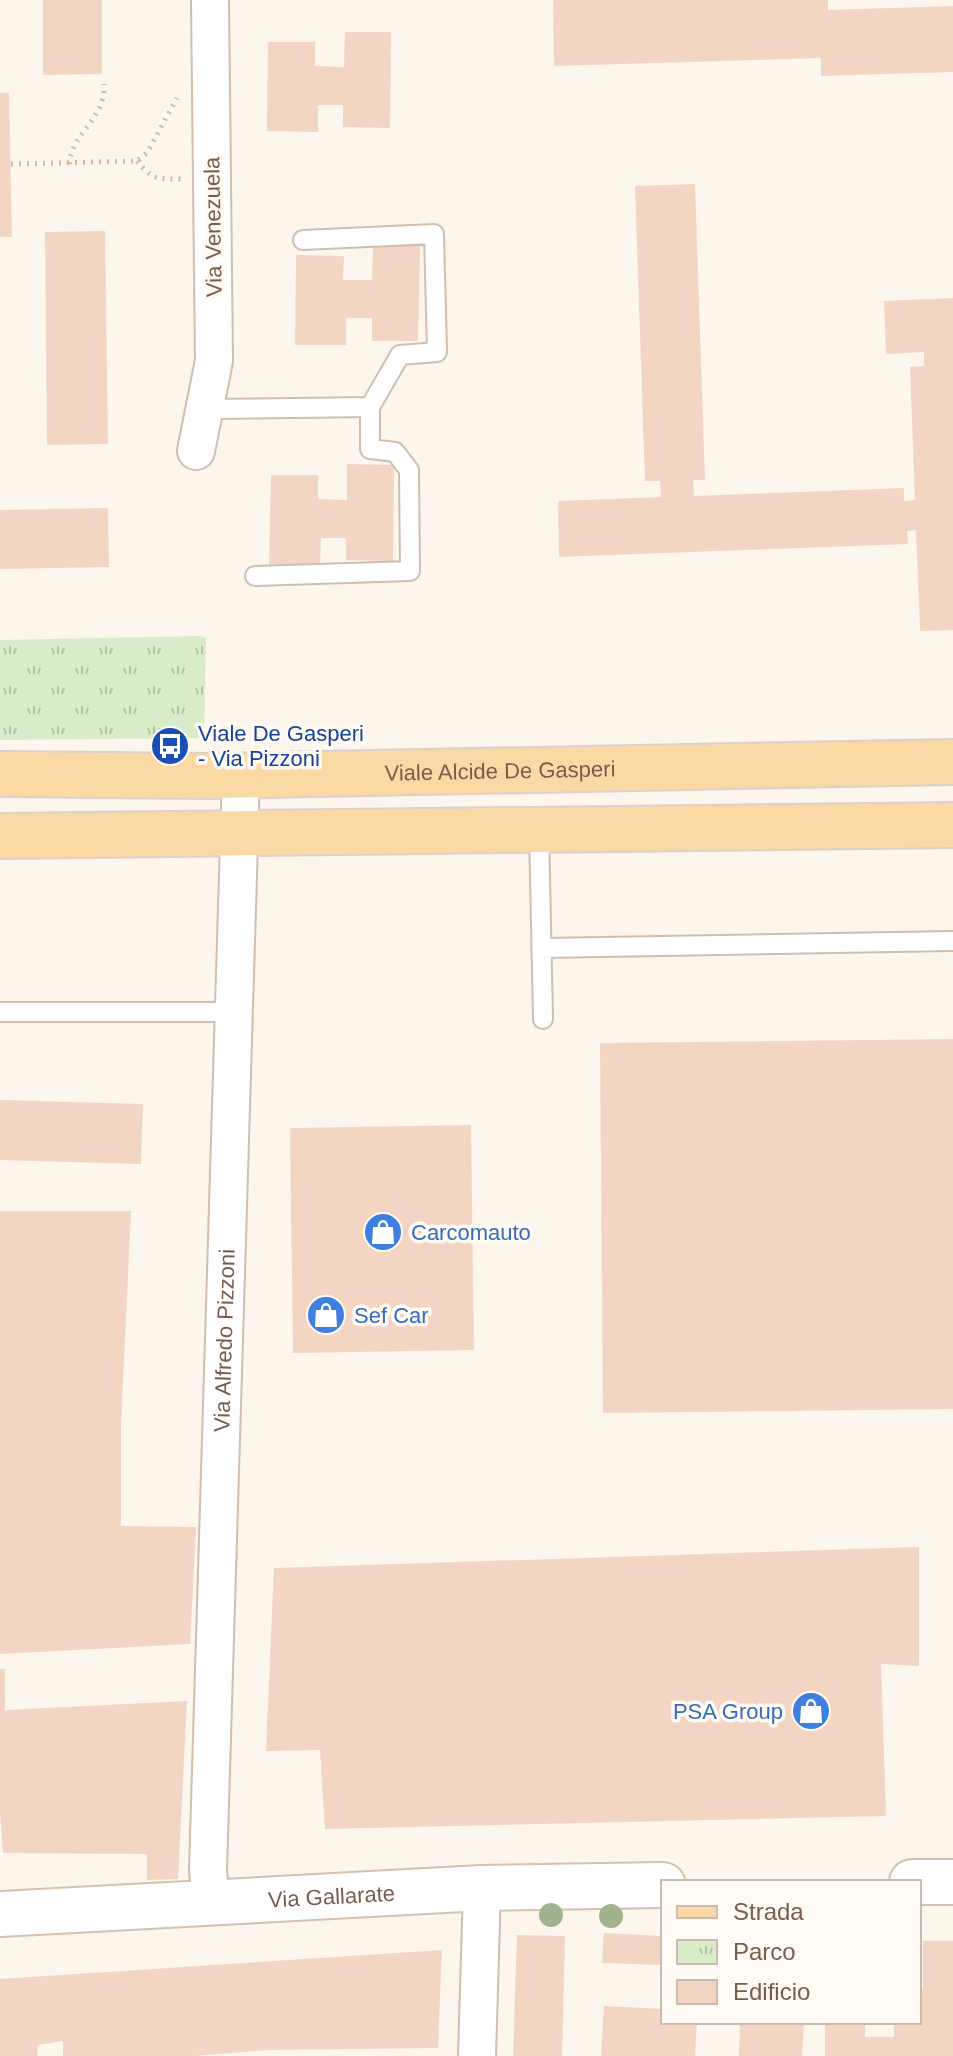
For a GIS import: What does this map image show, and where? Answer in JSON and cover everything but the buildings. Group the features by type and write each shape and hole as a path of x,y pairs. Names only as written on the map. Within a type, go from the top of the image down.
{"main road":[{"name":"Viale Alcide De Gasperi","path":"0,774 241,775 953,762"},
{"path":"0,836 953,825"}],"street":[{"name":"Via Venezuela","path":"196,451 207,409 214,361 210,0"},
{"name":"Via Alfredo Pizzoni","path":"211,1904 209,1854 241,775"},
{"path":"921,1882 953,1882"},
{"name":"Via Gallarate","path":"0,1914 482,1888 661,1885"},
{"path":"477,2056 482,1888"}],"lane":[{"path":"255,576 410,571 409,470 395,452 370,449 370,407 400,355 437,352 434,234 303,240"},
{"path":"207,409 370,407"},
{"path":"539,830 543,1019"},
{"path":"543,948 953,941"},
{"path":"0,1012 235,1012"}],"path":[{"path":"69,164 71,152 100,109 104,84"},
{"path":"11,164 137,161 147,153 184,90"},
{"path":"137,161 156,179 193,179"}],"green space":[{"path":"206,638 204,738 0,740 0,640"}],"place":[{"name":"Viale De Gasperi - Via Pizzoni","path":"170,746"},
{"name":"Carcomauto","path":"383,1232"},
{"name":"Sef Car","path":"326,1315"},
{"name":"PSA Group","path":"811,1711"}]}
